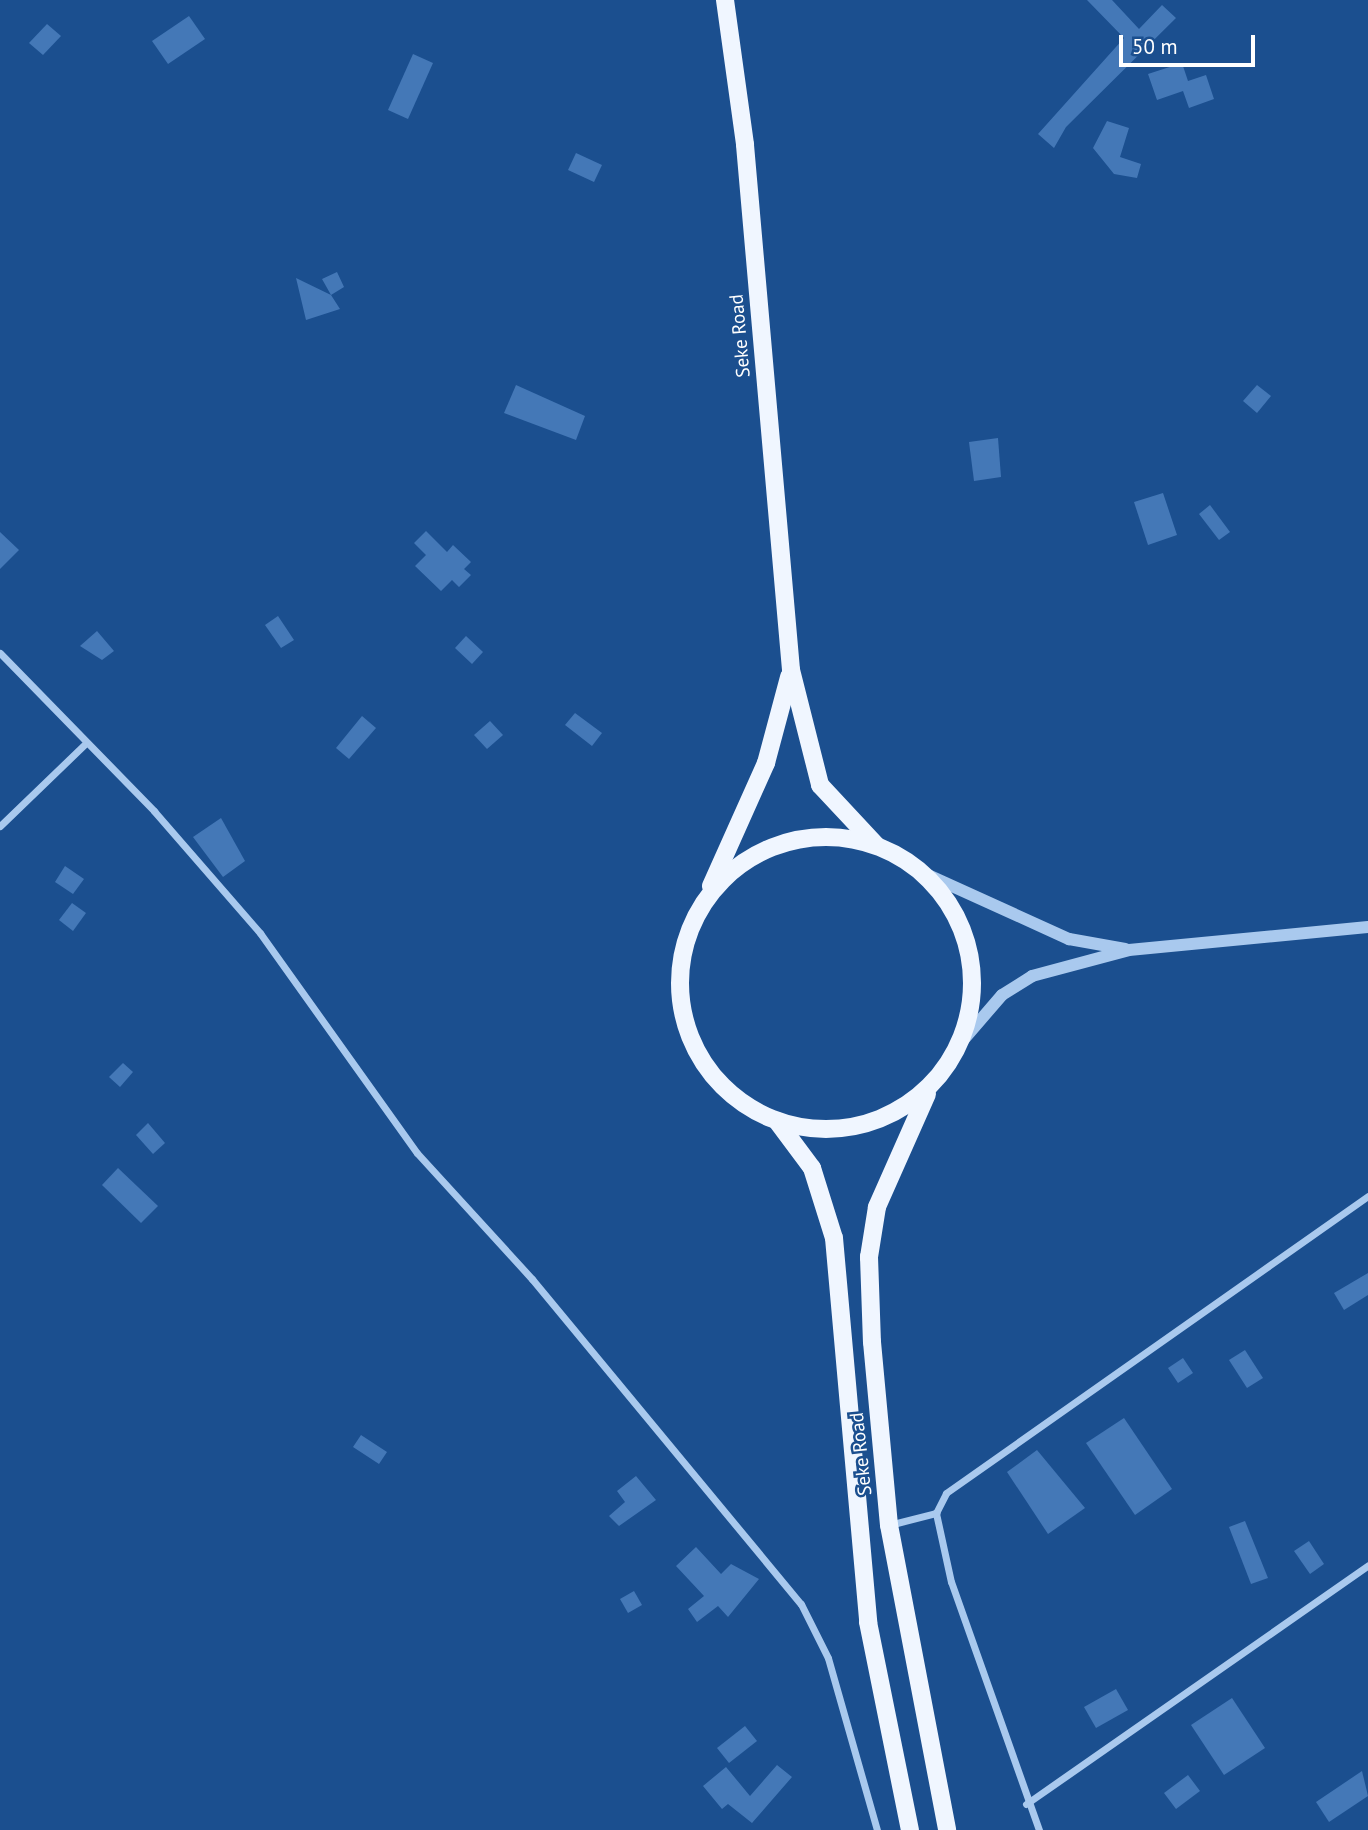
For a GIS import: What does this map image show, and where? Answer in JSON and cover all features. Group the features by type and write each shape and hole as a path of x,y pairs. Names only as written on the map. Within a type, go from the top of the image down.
{"main road":[{"name":"Seke Road","path":"725,0 745,145 791,670"},
{"path":"791,670 820,785 879,848"},
{"path":"704,902 766,763 791,670"},
{"name":"Seke Road","path":"934,1082 913,1101 862,1125 804,1128 777,1121 726,1090 707,1068 686,1024 681,956 704,902 734,870 782,844 814,837 879,848 919,871 947,903 968,952 970,1005 958,1046 934,1082 892,1164 869,1257 890,1525 947,1830"},
{"name":"Seke Road","path":"777,1121 812,1168 834,1238 868,1622 910,1830"}],"street":[{"path":"0,653 85,745 153,811 260,933 417,1153 541,1290 801,1604 828,1658 877,1830"},
{"path":"0,826 85,745"},
{"path":"919,871 1069,939 1129,950"},
{"path":"958,1046 1018,981 1129,950 1368,927"},
{"path":"1039,1830 1026,1804 951,1582 936,1513 946,1493 1368,1196"},
{"path":"890,1525 936,1513"},
{"path":"1026,1804 1368,1565"}],"building":[{"path":"1087,0 1112,0 1139,29 1162,5 1176,18 1066,127 1054,148 1038,134 1124,38"},
{"path":"189,16 205,39 168,64 152,41"},
{"path":"47,24 61,36 43,55 29,43"},
{"path":"413,54 433,63 408,119 388,110"},
{"path":"1182,63 1188,81 1206,75 1214,99 1189,108 1183,91 1157,100 1148,74"},
{"path":"1107,121 1129,128 1120,157 1141,164 1137,178 1114,174 1093,148"},
{"path":"576,153 602,165 594,182 568,170"},
{"path":"337,272 344,287 331,295 322,279"},
{"path":"296,278 331,295 340,309 306,320"},
{"path":"516,385 585,416 576,440 504,413"},
{"path":"1257,385 1271,396 1257,413 1243,401"},
{"path":"998,438 1001,477 974,481 969,442"},
{"path":"1163,493 1177,535 1148,545 1134,502"},
{"path":"1210,505 1230,532 1219,540 1199,514"},
{"path":"426,531 447,552 453,545 471,562 464,569 471,575 459,587 452,580 441,591 415,566 426,555 414,543"},
{"path":"0,532 19,550 0,569"},
{"path":"278,616 294,640 281,648 265,625"},
{"path":"97,631 114,651 102,660 80,646"},
{"path":"466,636 483,652 472,664 455,648"},
{"path":"575,713 602,733 592,746 565,725"},
{"path":"362,716 376,728 349,759 336,748"},
{"path":"490,721 503,735 487,749 474,735"},
{"path":"221,818 245,861 223,877 193,837"},
{"path":"65,866 84,879 73,894 55,882"},
{"path":"72,903 86,913 73,931 59,920"},
{"path":"123,1063 133,1072 120,1087 109,1077"},
{"path":"148,1123 165,1143 153,1154 136,1135"},
{"path":"118,1168 158,1206 141,1223 102,1185"},
{"path":"1368,1273 1368,1295 1344,1310 1334,1293"},
{"path":"1245,1350 1263,1378 1247,1388 1229,1360"},
{"path":"1183,1358 1193,1373 1178,1383 1168,1368"},
{"path":"1124,1418 1172,1489 1135,1515 1086,1443"},
{"path":"361,1435 387,1452 379,1464 353,1447"},
{"path":"1037,1450 1085,1508 1048,1534 1007,1472"},
{"path":"636,1476 656,1500 619,1526 609,1516 625,1502 617,1491"},
{"path":"1245,1521 1268,1578 1251,1584 1229,1527"},
{"path":"1309,1541 1324,1564 1310,1574 1294,1551"},
{"path":"696,1547 721,1574 731,1564 759,1579 728,1617 718,1606 697,1622 688,1609 704,1596 676,1566"},
{"path":"634,1591 642,1605 628,1613 620,1599"},
{"path":"1116,1689 1128,1710 1096,1728 1084,1707"},
{"path":"1232,1698 1265,1748 1224,1775 1191,1725"},
{"path":"745,1726 757,1741 729,1763 717,1748"},
{"path":"777,1765 792,1777 752,1823 728,1804 722,1809 703,1786 726,1767 750,1796"},
{"path":"1362,1771 1368,1796 1329,1822 1316,1802"},
{"path":"1188,1775 1200,1791 1176,1809 1164,1793"}]}
